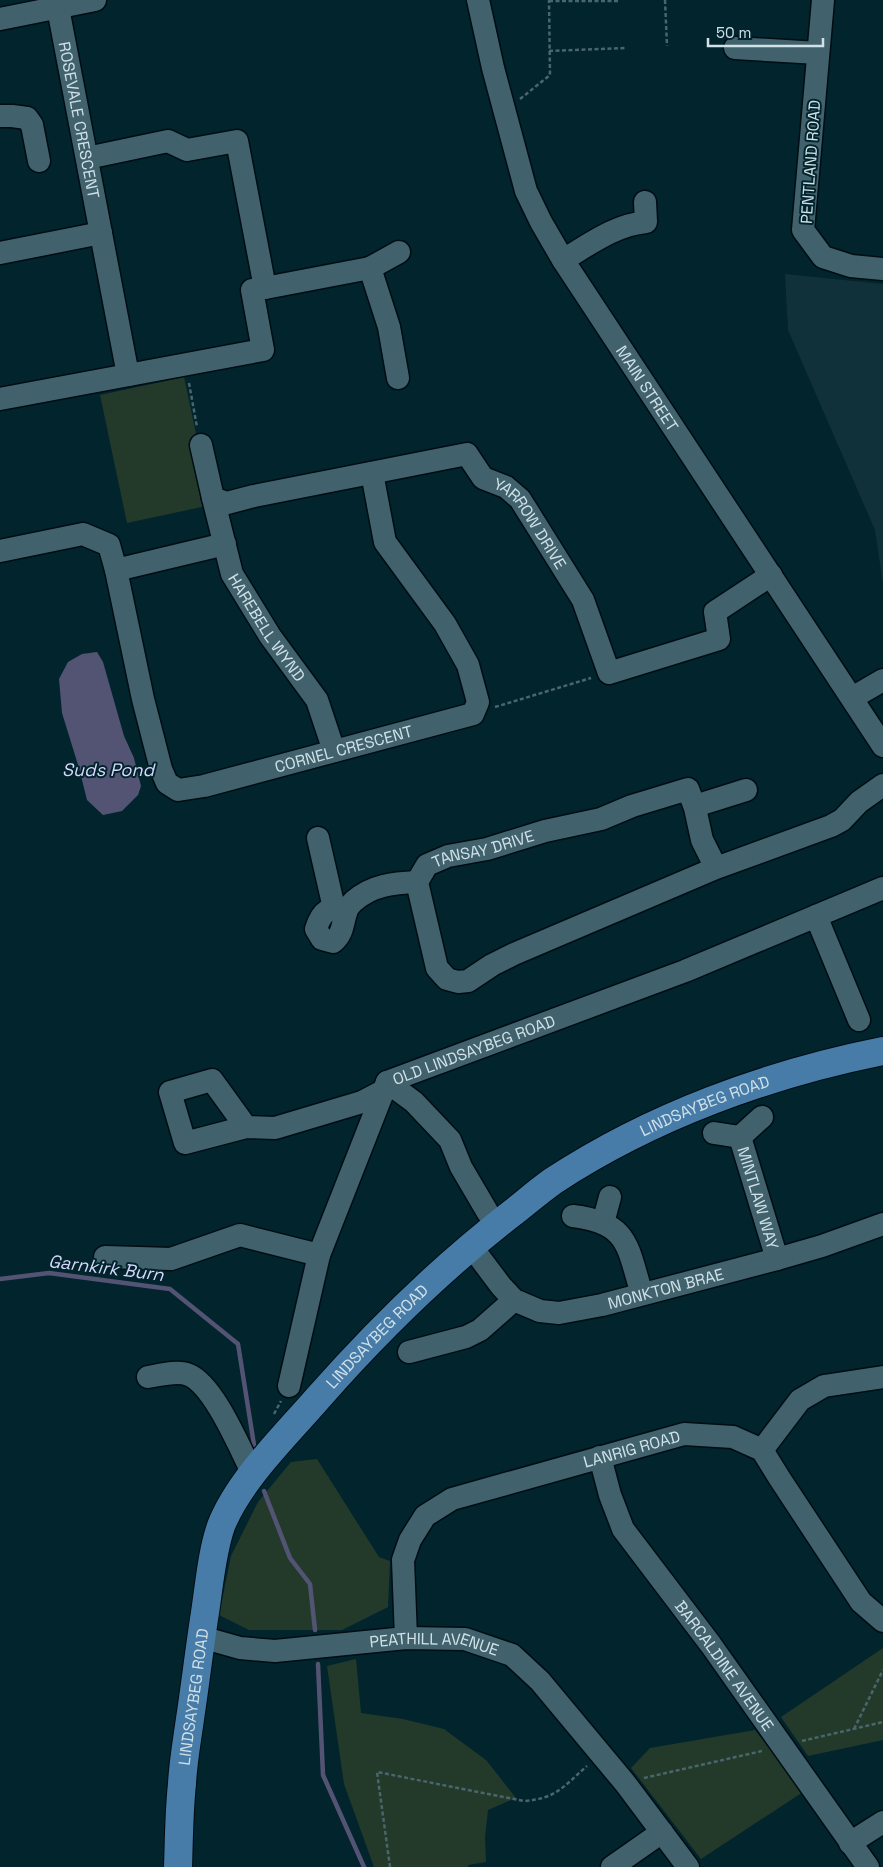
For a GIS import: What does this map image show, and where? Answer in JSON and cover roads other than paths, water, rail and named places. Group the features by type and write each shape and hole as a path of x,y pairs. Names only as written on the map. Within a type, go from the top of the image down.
{"main road":[{"name":"LINDSAYBEG ROAD","path":"178,1867 182,1782 201,1637 216,1549 221,1527 231,1506 252,1474 352,1360 404,1306 471,1246 552,1182 604,1151 697,1106 746,1088 796,1073 848,1058 883,1051"}],"street":[{"path":"0,19 95,0"},
{"name":"MAIN STREET","path":"478,0 526,191 541,222 564,260 883,746"},
{"name":"PENTLAND ROAD","path":"823,0 803,230 823,257 851,266 883,269"},
{"name":"ROSEVALE CRESCENT","path":"58,8 128,375"},
{"path":"735,48 818,53"},
{"path":"0,116 27,118 32,125 39,161"},
{"path":"87,158 168,141 187,150 238,141 265,288"},
{"path":"564,260 610,232 630,223 646,222 645,202"},
{"path":"0,253 101,233"},
{"path":"0,399 263,350 252,290 370,268 399,252"},
{"path":"370,268 389,327 398,378"},
{"path":"200,445 213,498"},
{"name":"YARROW DRIVE","path":"213,498 227,503 467,454 483,478 506,488 520,499 582,600 609,672 719,639 715,612 770,575"},
{"name":"CORNEL CRESCENT","path":"0,551 83,534 109,545 143,699 166,783 178,790 204,786 473,714 478,702 468,665 445,624 385,542 372,473"},
{"name":"HAREBELL WYND","path":"213,498 232,574 270,636 317,700 334,751"},
{"path":"116,570 225,544"},
{"path":"852,698 883,680"},
{"name":"TANSAY DRIVE","path":"694,806 688,790 632,806 601,820 545,832 487,849 448,856 427,866 417,882 436,968 447,979 458,982 468,981 492,965 514,954 716,868 831,826 842,820 860,802 883,785"},
{"path":"716,868 702,840 694,806 746,790"},
{"path":"318,838 341,908 381,886 398,882 417,882"},
{"name":"OLD LINDSAYBEG ROAD","path":"289,1386 319,1255 385,1087 685,971 883,888"},
{"path":"816,916 834,981 859,1020"},
{"path":"246,1127 275,1128 362,1102 385,1087 414,1102 450,1140 461,1167 497,1225"},
{"name":"MINTLAW WAY","path":"740,1137 762,1117"},
{"name":"MINTLAW WAY","path":"714,1133 740,1137"},
{"name":"MINTLAW WAY","path":"740,1137 777,1259"},
{"path":"603,1222 610,1197"},
{"path":"574,1216 592,1218 603,1222 618,1232 625,1241 642,1294"},
{"name":"MONKTON BRAE","path":"471,1246 514,1300 540,1311 559,1313 642,1294 777,1259 822,1246 883,1224"},
{"path":"105,1256 171,1259 240,1235 319,1255"},
{"path":"409,1352 466,1337 480,1330 514,1300"},
{"path":"148,1377 179,1373 189,1374 199,1381 222,1412 252,1474"},
{"path":"883,1377 824,1386 800,1400 762,1450 861,1602 883,1622"},
{"name":"LANRIG ROAD","path":"406,1638 403,1560 410,1540 425,1516 452,1499 684,1434 733,1437 762,1450"},
{"name":"BARCALDINE AVENUE","path":"600,1457 610,1495 623,1529 711,1645 868,1867"},
{"name":"PEATHILL AVENUE","path":"201,1637 240,1648 275,1651 406,1638 465,1639 512,1655 540,1681 601,1753 688,1867"},
{"path":"850,1843 883,1822"},
{"path":"612,1867 662,1832"}],"water":[{"name":"Suds Pond","path":"97,652 103,662 124,736 134,758 141,786 138,795 122,811 103,815 87,800 62,713 59,679 68,662 82,654"}],"waterway":[{"name":"Garnkirk Burn","path":"0,1279 49,1273 170,1289 238,1344 254,1445"},
{"name":"Garnkirk Burn","path":"264,1491 290,1558 310,1584 315,1630"},
{"name":"Garnkirk Burn","path":"318,1664 323,1775 364,1867"}]}
